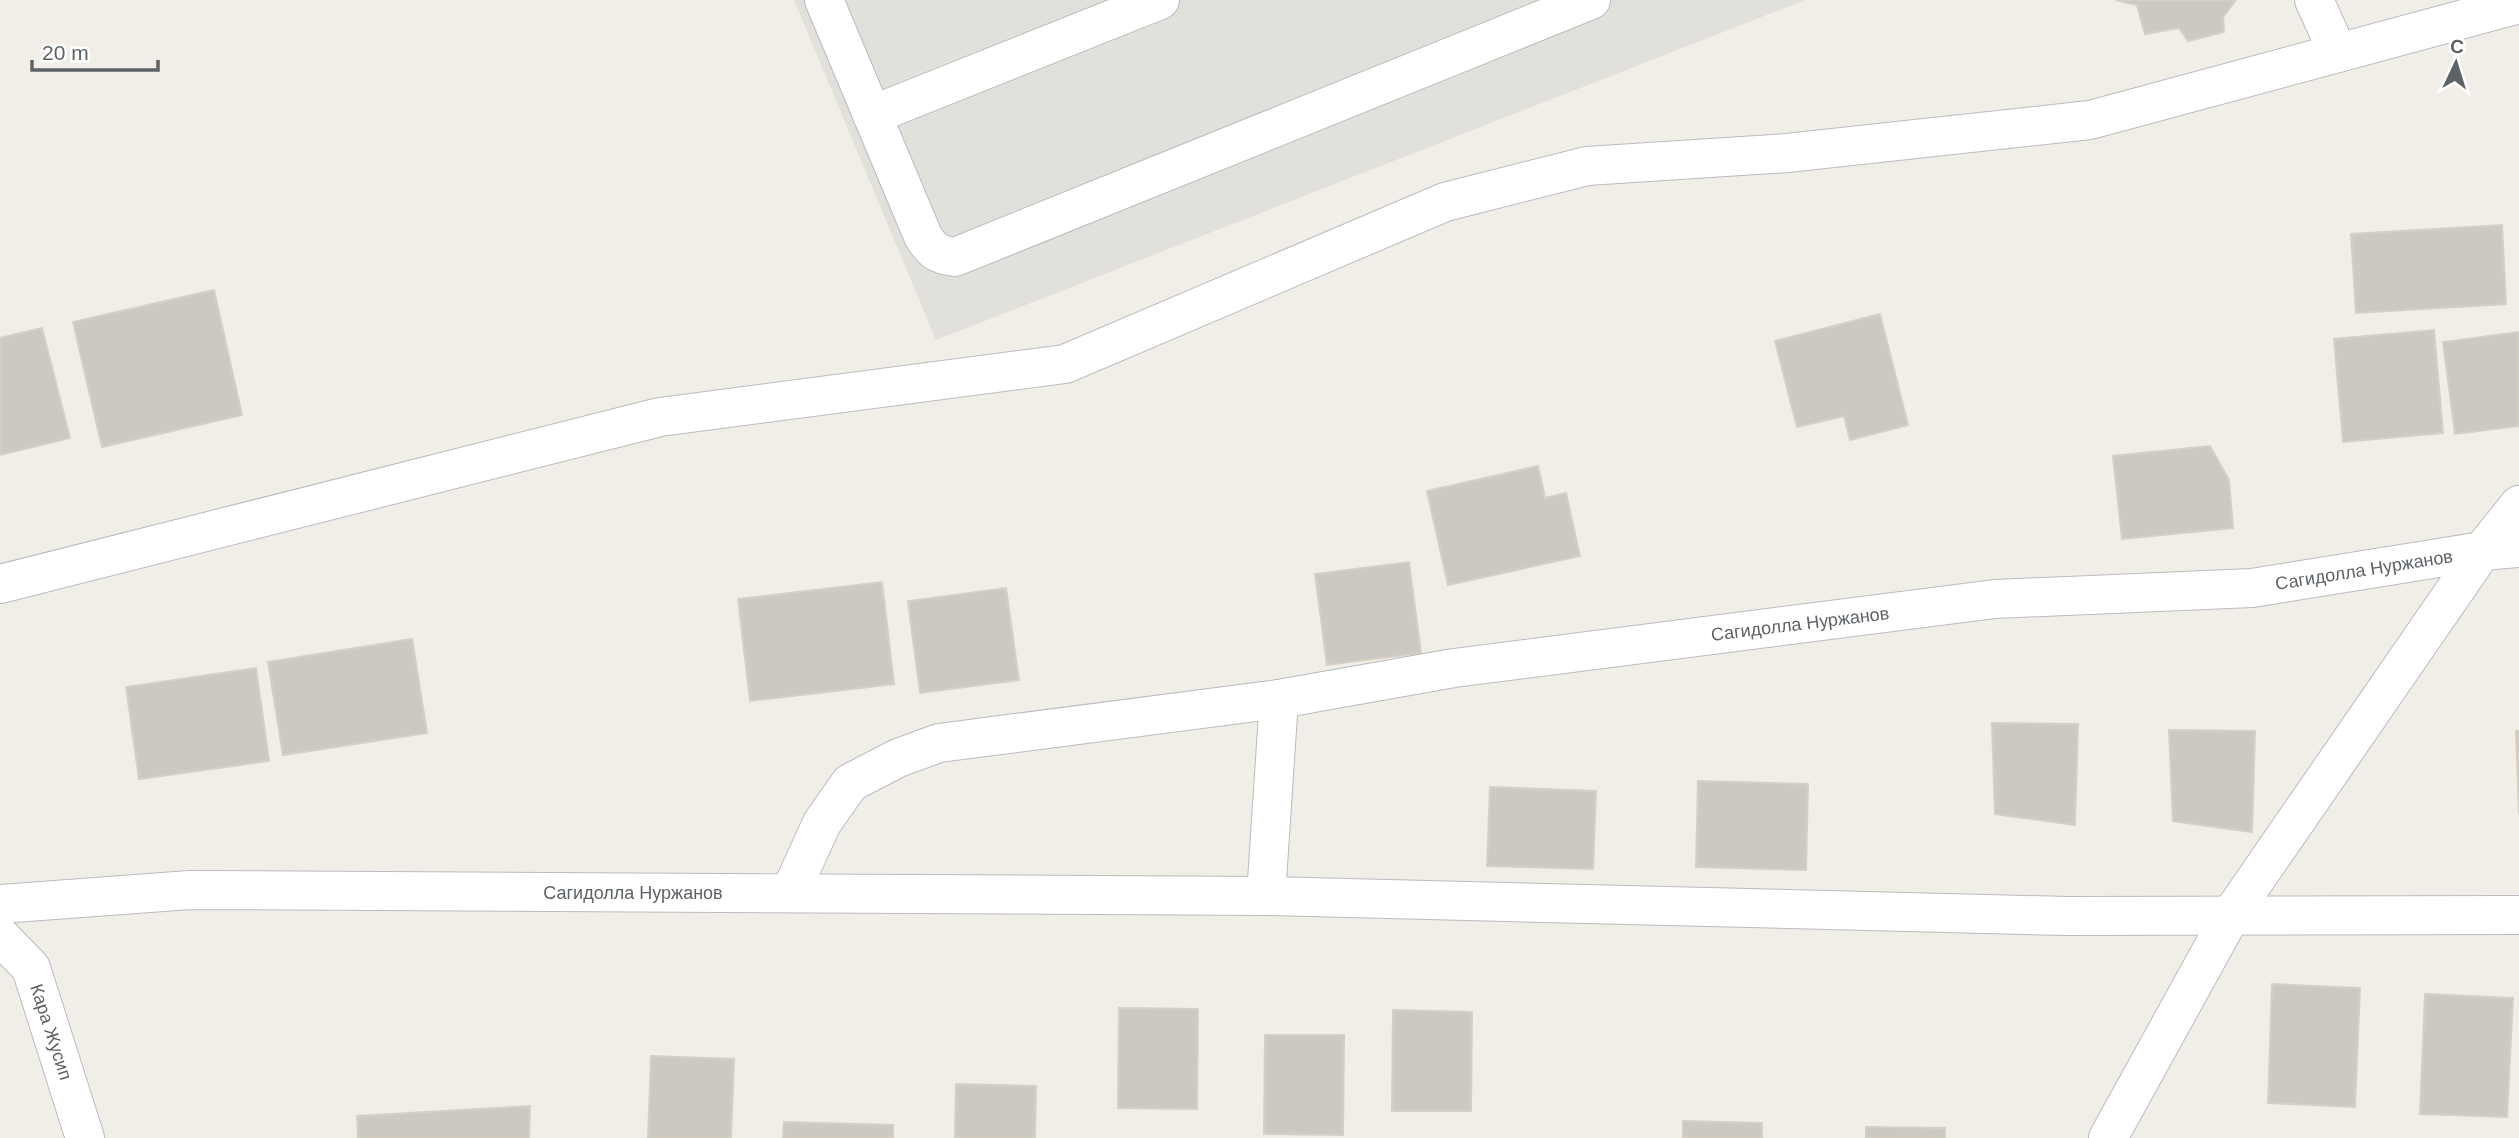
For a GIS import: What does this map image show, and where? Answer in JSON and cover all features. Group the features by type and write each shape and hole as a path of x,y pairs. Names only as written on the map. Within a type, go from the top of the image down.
{"street":[{"path":"824,0 923,236 932,250 941,256 955,257 1591,0"},
{"path":"872,115 1160,0"},
{"path":"2314,0 2338,53"},
{"path":"0,584 660,417 1065,363 1445,202 1587,166 1787,153 2090,120 2519,4"},
{"path":"2108,1138 2231,915 2501,550 2519,505"},
{"name":"Сагидолла Нуржанов","path":"790,893 822,823 850,783 898,758 939,743 1279,699 1454,668 1982,600 2252,588 2501,550"},
{"path":"1266,896 1279,699"},
{"name":"Сагидолла Нуржанов","path":"0,904 190,890 1266,896 2040,915 2519,915"},
{"name":"Кара Жусип","path":"0,936 31,968 85,1138"}],"shaded area":[{"path":"794,0 1805,0 936,340"}],"building":[{"path":"2116,0 2236,0 2223,17 2224,32 2188,41 2179,28 2145,34 2137,5"},
{"path":"2502,225 2506,304 2356,313 2351,234"},
{"path":"214,290 242,415 102,447 73,322"},
{"path":"1880,314 1908,425 1850,440 1844,416 1797,427 1775,341"},
{"path":"42,328 70,438 0,455 0,338"},
{"path":"2434,330 2443,433 2343,442 2334,339"},
{"path":"2519,332 2519,426 2455,434 2443,342"},
{"path":"2210,446 2229,480 2233,528 2122,539 2113,456"},
{"path":"1538,466 1545,498 1566,493 1580,556 1448,585 1427,491"},
{"path":"1409,562 1421,653 1327,665 1315,574"},
{"path":"882,582 894,684 750,701 738,599"},
{"path":"1006,588 1019,680 920,693 908,601"},
{"path":"412,639 427,733 283,755 268,662"},
{"path":"256,668 269,761 139,779 126,687"},
{"path":"1992,723 2078,724 2075,825 1995,814"},
{"path":"2169,730 2255,731 2252,832 2173,821"},
{"path":"2516,731 2519,731 2519,814"},
{"path":"1698,781 1808,784 1806,870 1696,867"},
{"path":"1490,787 1596,791 1593,869 1487,866"},
{"path":"2272,984 2360,988 2355,1107 2268,1103"},
{"path":"2425,994 2513,998 2507,1117 2420,1114"},
{"path":"1119,1008 1198,1009 1197,1109 1118,1108"},
{"path":"1393,1010 1472,1012 1471,1111 1392,1111"},
{"path":"1265,1035 1344,1035 1343,1135 1264,1134"},
{"path":"651,1056 734,1059 731,1138 648,1138"},
{"path":"956,1084 1036,1086 1035,1138 955,1138"},
{"path":"530,1106 529,1138 358,1138 357,1116"},
{"path":"1683,1121 1762,1123 1762,1138 1683,1138"},
{"path":"784,1122 893,1125 893,1138 783,1138"},
{"path":"1866,1127 1945,1128 1945,1138 1866,1138"}]}
